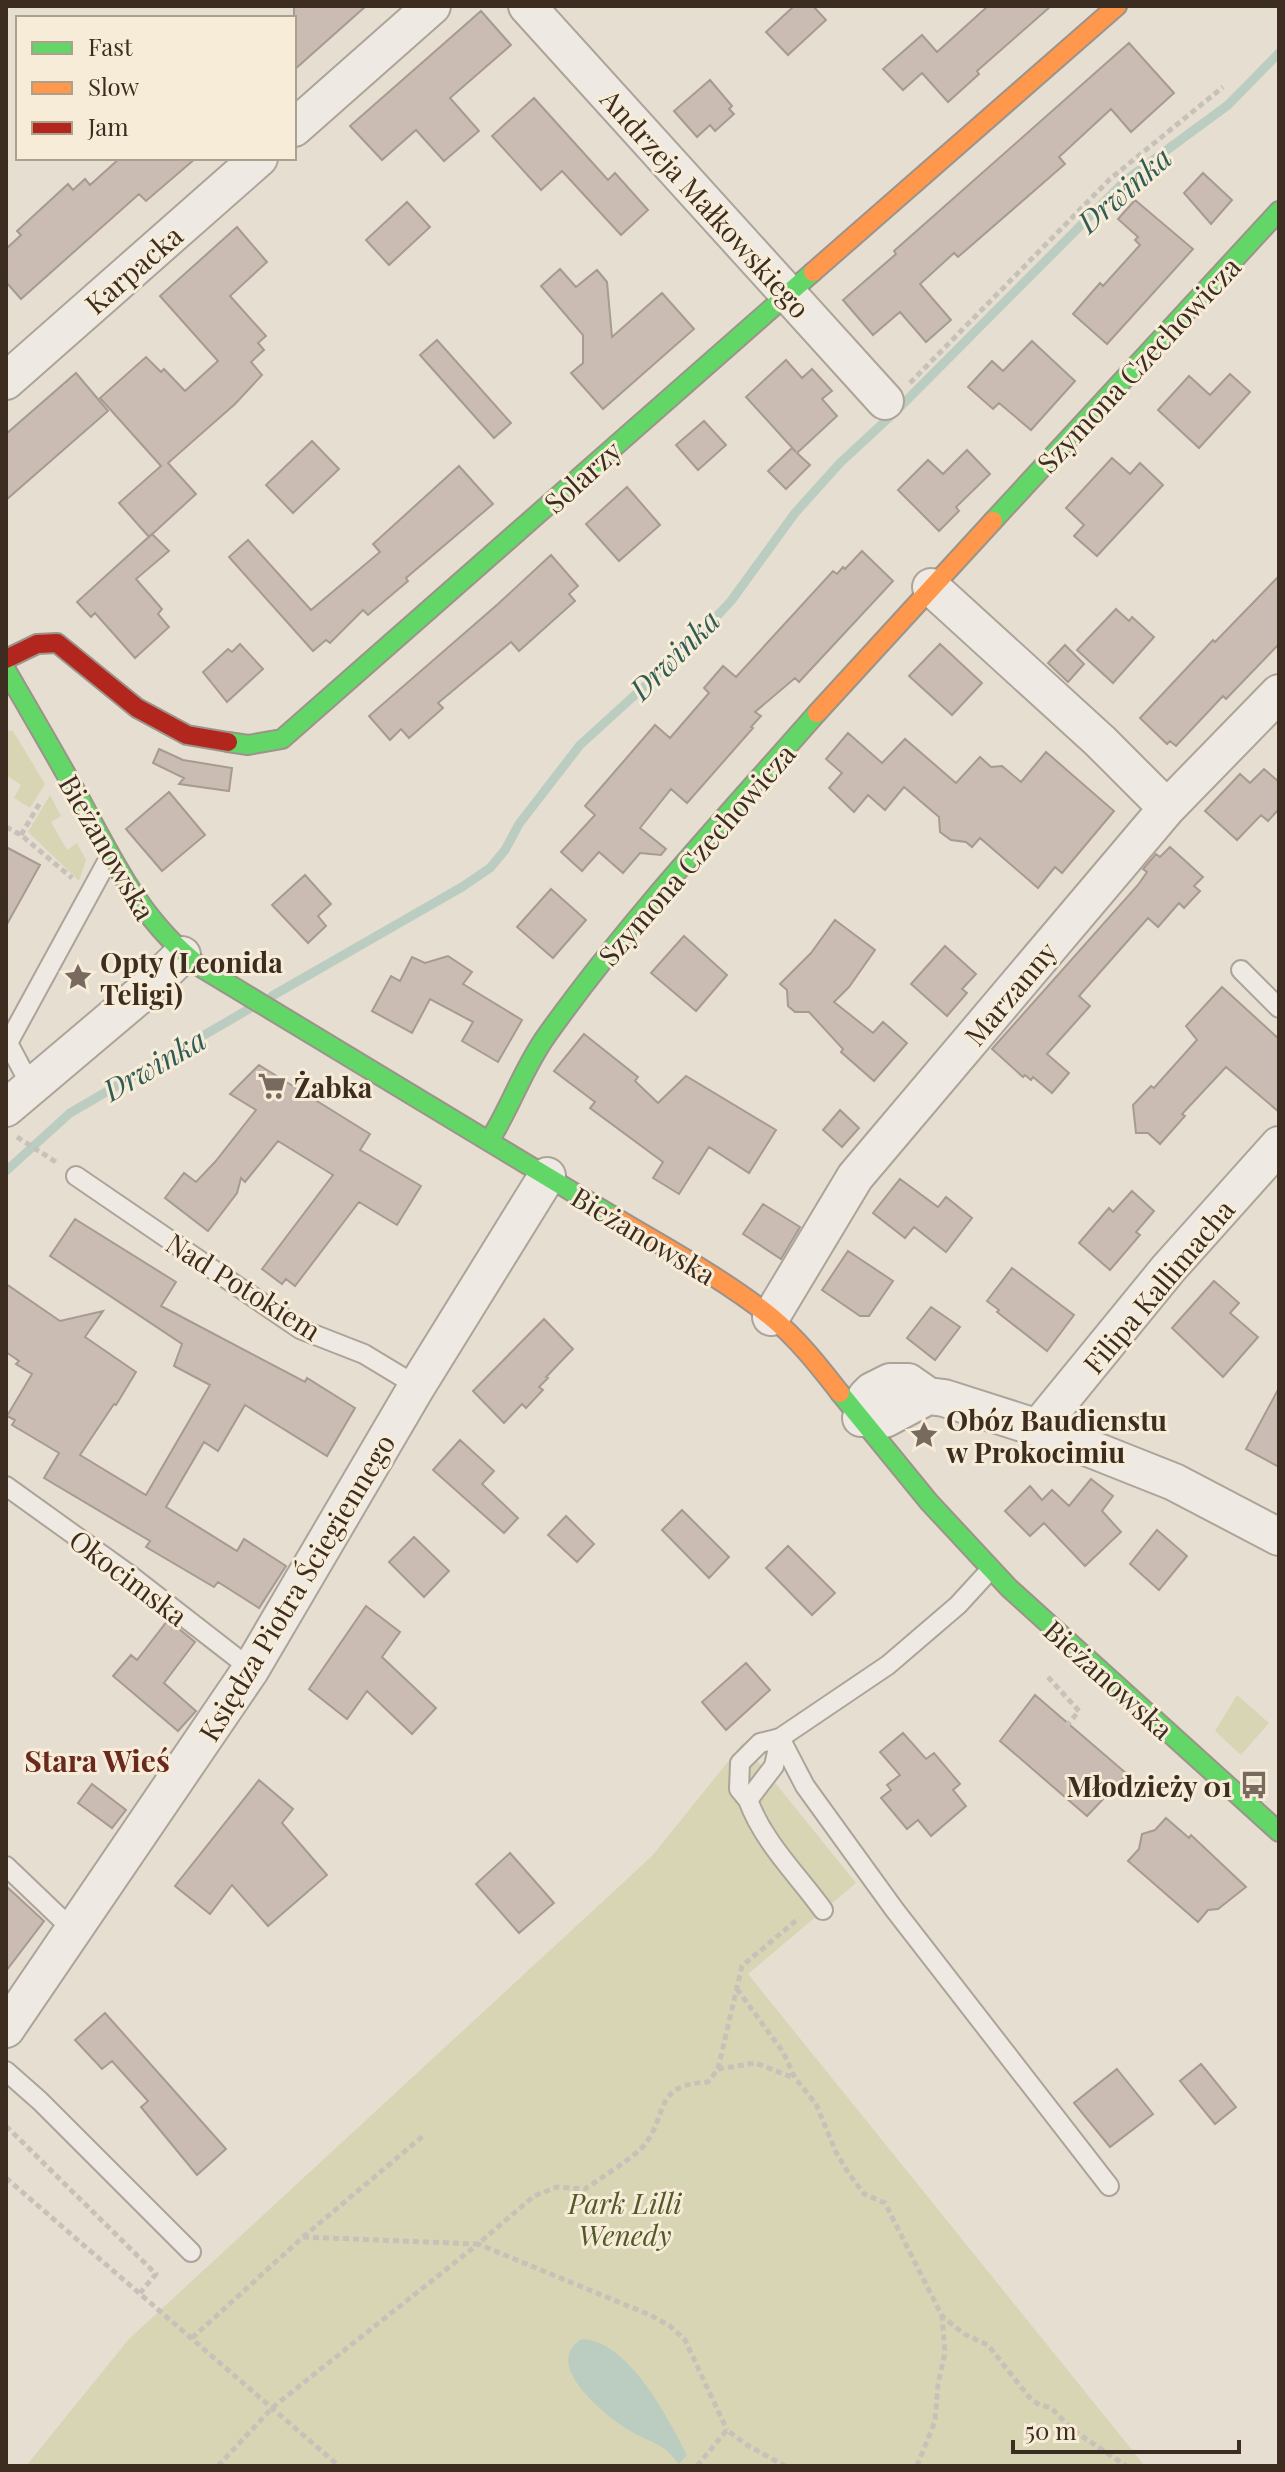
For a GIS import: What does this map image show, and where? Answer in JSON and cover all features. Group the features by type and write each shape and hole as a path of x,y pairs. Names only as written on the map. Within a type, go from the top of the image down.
{"street":[{"path":"296,126 432,6"},
{"name":"Andrzeja Małkowskiego","path":"527,6 885,401"},
{"name":"Solarzy","path":"6,659 37,644 57,643 137,708 187,735 248,745 282,739 1117,6"},
{"name":"Karpacka","path":"6,381 257,160"},
{"name":"Szymona Czechowicza","path":"489,1141 545,1037 610,952 834,693 1279,211"},
{"path":"931,587 1100,741 1167,808"},
{"name":"Bieżanowska","path":"6,670 152,924 182,955 733,1289 771,1317 813,1359 929,1502 991,1569 1279,1832"},
{"name":"Marzanny","path":"771,1317 855,1177 1167,808 1279,693"},
{"path":"19,1098 182,955"},
{"name":"Filipa Kallimacha","path":"1038,1428 1168,1269 1279,1145"},
{"name":"Księdza Piotra Ściegiennego","path":"6,2029 251,1669 417,1386 547,1176"},
{"path":"861,1418 885,1419 928,1396 944,1398 1038,1428 1174,1482 1276,1529"}],"lane":[{"path":"19,1098 8,1043 110,855"},
{"path":"1241,970 1279,1008"},
{"name":"Nad Potokiem","path":"76,1176 300,1329 364,1354 417,1386"},
{"name":"Okocimska","path":"6,1486 130,1575 251,1669"},
{"path":"820,1906 774,1849 754,1816 748,1800 739,1789 740,1763 760,1743 780,1738 888,1665 958,1605 991,1569"},
{"path":"748,1800 774,1766 780,1738"},
{"path":"780,1738 805,1786 894,1909 1109,2186"},
{"path":"6,1866 74,1931"},
{"path":"6,2071 191,2252"}],"path":[{"path":"885,401 888,405 1110,179 1223,87"},
{"path":"21,835 42,799"},
{"path":"6,827 21,835 88,892"},
{"path":"6,1130 76,1176"},
{"path":"1041,1669 1079,1711 1063,1730"},
{"path":"218,2466 273,2407 534,2196 557,2187 585,2189 646,2144 667,2096 689,2083 708,2082 718,2069 742,1966 820,1906"},
{"path":"736,1989 783,2052 795,2078 816,2104 847,2171 864,2194 885,2203 942,2316 945,2353 938,2384 935,2421 917,2466"},
{"path":"718,2069 756,2063 795,2078"},
{"path":"6,2126 156,2274 140,2293"},
{"path":"192,2338 303,2237 423,2136"},
{"path":"6,2178 339,2466"},
{"path":"303,2237 478,2244 650,2315 670,2326 685,2340 727,2430 785,2466"},
{"path":"942,2316 964,2334 988,2345 1029,2397 1051,2408 1073,2430 1126,2466"},
{"path":"697,2466 727,2430"}],"green space":[{"path":"6,730 13,731 45,784 30,808 14,798 21,785 6,775"},
{"path":"50,795 61,816 51,822 67,850 77,843 86,860 79,881 28,832"},
{"path":"1237,1695 1269,1723 1241,1755 1215,1731"},
{"name":"Park Lilli Wenedy","path":"743,1743 856,1883 748,1974 1145,2466 26,2466 129,2339 652,1856"}],"shaded area":[{"path":"582,2339 599,2343 616,2353 645,2384 687,2455 679,2464 661,2447 616,2422 580,2387 568,2361 571,2349"}],"building":[{"path":"294,6 366,6 296,68"},
{"path":"794,6 813,6 826,20 788,55 766,32"},
{"path":"988,6 1051,6 977,71 979,74 948,102 922,73 903,90 883,69 922,35 937,52"},
{"path":"481,11 511,45 450,98 479,131 444,161 416,130 382,160 350,126"},
{"path":"1129,43 1174,93 1131,132 1111,109 1059,157 1065,164 958,257 954,253 920,284 951,320 926,342 900,312 873,335 843,300"},
{"path":"710,80 732,106 729,109 734,114 715,131 710,125 697,137 674,111"},
{"path":"534,98 608,180 615,173 648,210 621,235 562,171 541,190 492,136"},
{"path":"118,160 194,160 146,201 139,194 21,299 6,282 6,249 21,235 17,231 68,184 73,190 85,179 90,185"},
{"path":"1203,173 1232,200 1211,224 1184,193"},
{"path":"1135,200 1193,249 1107,344 1073,314 1140,245 1135,240 1138,237 1118,219"},
{"path":"407,202 430,227 389,265 366,240"},
{"path":"237,227 267,262 230,296 266,336 258,343 264,350 251,362 262,375 235,404 168,463 196,494 149,537 119,503 161,466 100,398 146,357 161,372 164,369 185,391 218,361 160,296"},
{"path":"560,269 576,287 597,270 607,282 612,337 662,293 694,329 603,409 571,373 583,363 583,335 541,286"},
{"path":"437,340 511,423 494,438 420,355"},
{"path":"1032,341 1075,381 1031,430 999,403 993,409 968,387 992,361 1003,371"},
{"path":"786,360 802,378 812,369 832,391 822,399 837,416 797,453 810,465 786,489 768,471 792,448 796,452 746,397"},
{"path":"76,373 108,411 6,500 6,434"},
{"path":"1230,374 1250,392 1199,448 1158,410 1189,376 1210,395"},
{"path":"704,421 726,445 698,470 676,445"},
{"path":"312,441 339,469 293,513 266,485"},
{"path":"967,450 990,474 956,507 959,511 939,531 898,490 928,460 943,474"},
{"path":"1112,458 1130,474 1140,463 1163,485 1097,556 1074,536 1084,525 1066,508"},
{"path":"459,466 493,504 406,578 408,581 368,615 363,610 330,643 326,640 313,651 229,557 248,540 311,610 380,552 373,544"},
{"path":"627,487 660,525 619,561 586,524"},
{"path":"152,534 169,551 136,579 162,609 158,614 169,627 135,658 95,613 91,617 77,602"},
{"path":"862,551 893,581 799,682 795,678 755,712 761,716 753,728 687,803 671,789 640,828 666,849 661,855 640,853 623,873 599,852 582,871 561,852 595,815 585,806 655,725 670,738 709,693 704,688 723,666 736,677 833,571 837,574 843,567 845,569"},
{"path":"551,555 578,586 569,594 575,601 519,651 511,642 438,703 443,708 409,738 401,729 390,740 369,716"},
{"path":"1279,576 1279,644 1226,699 1223,696 1176,746 1170,741 1167,744 1140,718"},
{"path":"1116,609 1129,621 1132,617 1154,637 1113,683 1077,650"},
{"path":"240,644 263,669 227,702 203,672 228,649 232,652"},
{"path":"940,644 982,683 952,715 909,676"},
{"path":"1065,645 1084,664 1068,682 1048,663"},
{"path":"848,733 882,763 905,739 956,783 980,757 991,767 1002,766 1021,782 1046,752 1114,811 1062,873 1055,867 1038,888 980,838 972,847 966,842 951,840 940,832 939,817 904,787 885,810 868,795 854,812 829,788 842,773 826,759"},
{"path":"159,749 183,760 232,768 229,791 179,784 184,778 153,763"},
{"path":"1264,769 1279,782 1279,809 1268,821 1261,815 1237,840 1205,811 1240,774 1250,783"},
{"path":"169,792 205,835 162,871 126,829"},
{"path":"6,847 40,865 6,926"},
{"path":"1170,847 1203,877 1194,886 1200,891 1184,908 1179,903 1158,927 1148,918 1079,996 1090,1006 1047,1054 1069,1073 1052,1093 1033,1077 1031,1080 1025,1075 1023,1077 992,1049 1138,885 1147,872 1143,869 1156,854 1160,857"},
{"path":"305,875 331,904 318,916 326,926 308,943 272,905"},
{"path":"551,889 586,920 553,958 517,927"},
{"path":"835,920 875,950 849,987 834,1002 873,1033 883,1022 907,1043 874,1081 841,1052 843,1049 809,1012 795,1012 788,1006 787,990 780,984 811,953"},
{"path":"684,936 727,975 696,1011 651,973"},
{"path":"945,946 976,974 962,989 967,993 947,1016 911,984"},
{"path":"448,956 472,972 463,984 522,1020 498,1062 462,1041 473,1022 430,999 412,1033 372,1011 391,976 400,981 412,957 425,963"},
{"path":"1222,987 1279,1039 1279,1112 1226,1067 1182,1114 1185,1116 1160,1144 1148,1133 1136,1133 1133,1105 1151,1086 1154,1088 1197,1040 1186,1026"},
{"path":"584,1034 638,1077 635,1081 658,1103 686,1076 776,1130 749,1173 709,1147 679,1194 653,1178 663,1162 590,1108 595,1102 554,1071"},
{"path":"259,1065 370,1134 360,1150 421,1186 397,1225 359,1202 295,1286 286,1279 282,1284 262,1269 333,1175 278,1141 245,1182 241,1178 237,1193 208,1231 165,1198 184,1173 196,1182 256,1110 230,1094"},
{"path":"840,1110 859,1128 842,1147 823,1130"},
{"path":"900,1179 938,1207 946,1197 972,1218 946,1252 914,1227 905,1238 873,1213"},
{"path":"1132,1191 1154,1211 1136,1232 1140,1235 1110,1270 1079,1243 1109,1208 1113,1212"},
{"path":"763,1204 800,1227 781,1259 743,1234"},
{"path":"75,1219 176,1282 161,1306 305,1382 307,1378 355,1408 327,1456 245,1405 218,1451 204,1442 166,1507 237,1551 244,1539 286,1566 259,1608 218,1582 214,1587 146,1547 150,1541 44,1478 59,1453 12,1425 15,1420 7,1416 32,1374 16,1364 19,1361 6,1352 6,1284 60,1321 103,1311 85,1337 136,1372 80,1455 146,1495 210,1385 174,1366 182,1344 50,1256"},
{"path":"848,1251 893,1281 869,1316 860,1316 822,1290"},
{"path":"1012,1268 1074,1315 1047,1351 987,1301"},
{"path":"1214,1281 1239,1303 1230,1313 1258,1337 1223,1377 1172,1328"},
{"path":"931,1307 960,1327 935,1360 907,1338"},
{"path":"544,1319 573,1349 546,1377 539,1387 543,1390 526,1408 522,1404 504,1423 473,1391"},
{"path":"1279,1388 1279,1467 1246,1449"},
{"path":"460,1440 494,1471 482,1484 518,1518 504,1533 433,1470"},
{"path":"1091,1479 1113,1496 1102,1511 1121,1532 1085,1566 1044,1523 1030,1536 1005,1511 1030,1486 1042,1500 1052,1490 1069,1506"},
{"path":"682,1510 729,1557 709,1578 662,1530"},
{"path":"566,1516 594,1544 577,1562 548,1535"},
{"path":"1157,1530 1187,1556 1159,1590 1130,1564"},
{"path":"414,1537 449,1571 424,1597 389,1562"},
{"path":"788,1546 835,1593 812,1615 766,1568"},
{"path":"366,1606 400,1632 382,1657 436,1708 412,1734 367,1691 347,1719 309,1689"},
{"path":"168,1620 195,1642 164,1683 196,1711 178,1731 113,1676 131,1655 137,1660"},
{"path":"746,1663 770,1690 726,1730 702,1702"},
{"path":"1035,1695 1127,1774 1087,1816 1000,1741"},
{"path":"903,1733 926,1759 934,1753 960,1784 953,1790 966,1806 931,1836 918,1820 907,1829 881,1798 891,1790 887,1785 900,1775 880,1752"},
{"path":"259,1780 293,1809 282,1823 327,1875 268,1926 232,1885 210,1914 175,1886"},
{"path":"92,1784 126,1810 112,1828 78,1803"},
{"path":"1166,1818 1189,1838 1191,1835 1246,1887 1218,1909 1208,1910 1198,1922 1128,1861 1139,1849 1142,1834 1155,1830"},
{"path":"510,1853 554,1903 519,1933 476,1884"},
{"path":"6,1886 44,1921 6,1971"},
{"path":"105,2013 226,2149 197,2175 141,2107 148,2101 112,2061 102,2069 75,2040"},
{"path":"1201,2064 1236,2107 1215,2124 1180,2081"},
{"path":"1117,2069 1153,2114 1110,2147 1074,2103"}],"waterway":[{"name":"Drwinka","path":"272,996 490,868 505,850 519,824 580,745 691,644 731,601 795,513 840,463 894,413 1126,180 1228,105 1279,53"},
{"name":"Drwinka","path":"6,1171 70,1113 249,1009"}],"traffic: fast":[{"path":"993,521 1279,211"},
{"path":"228,742 248,745 282,739 813,272"},
{"path":"6,670 118,869 146,911 181,950 202,968 614,1217"},
{"path":"489,1141 539,1048 610,951 817,713"},
{"path":"840,1393 929,1502 1009,1588 1279,1832"}],"traffic: slow":[{"path":"813,272 1117,6"},
{"path":"817,713 993,521"},
{"path":"614,1217 713,1276 770,1316 798,1343 840,1393"}],"traffic: jam":[{"path":"6,659 37,644 57,643 137,708 187,735 228,742"}],"place":[{"name":"Opty (Leonida Teligi)","path":"78,977"},
{"name":"Żabka","path":"272,1086"},
{"name":"Obóz Baudienstu w Prokocimiu","path":"924,1435"},
{"name":"Młodzieży 01","path":"1254,1785"}],"district":[{"name":"Stara Wieś","path":"97,1760"}]}
